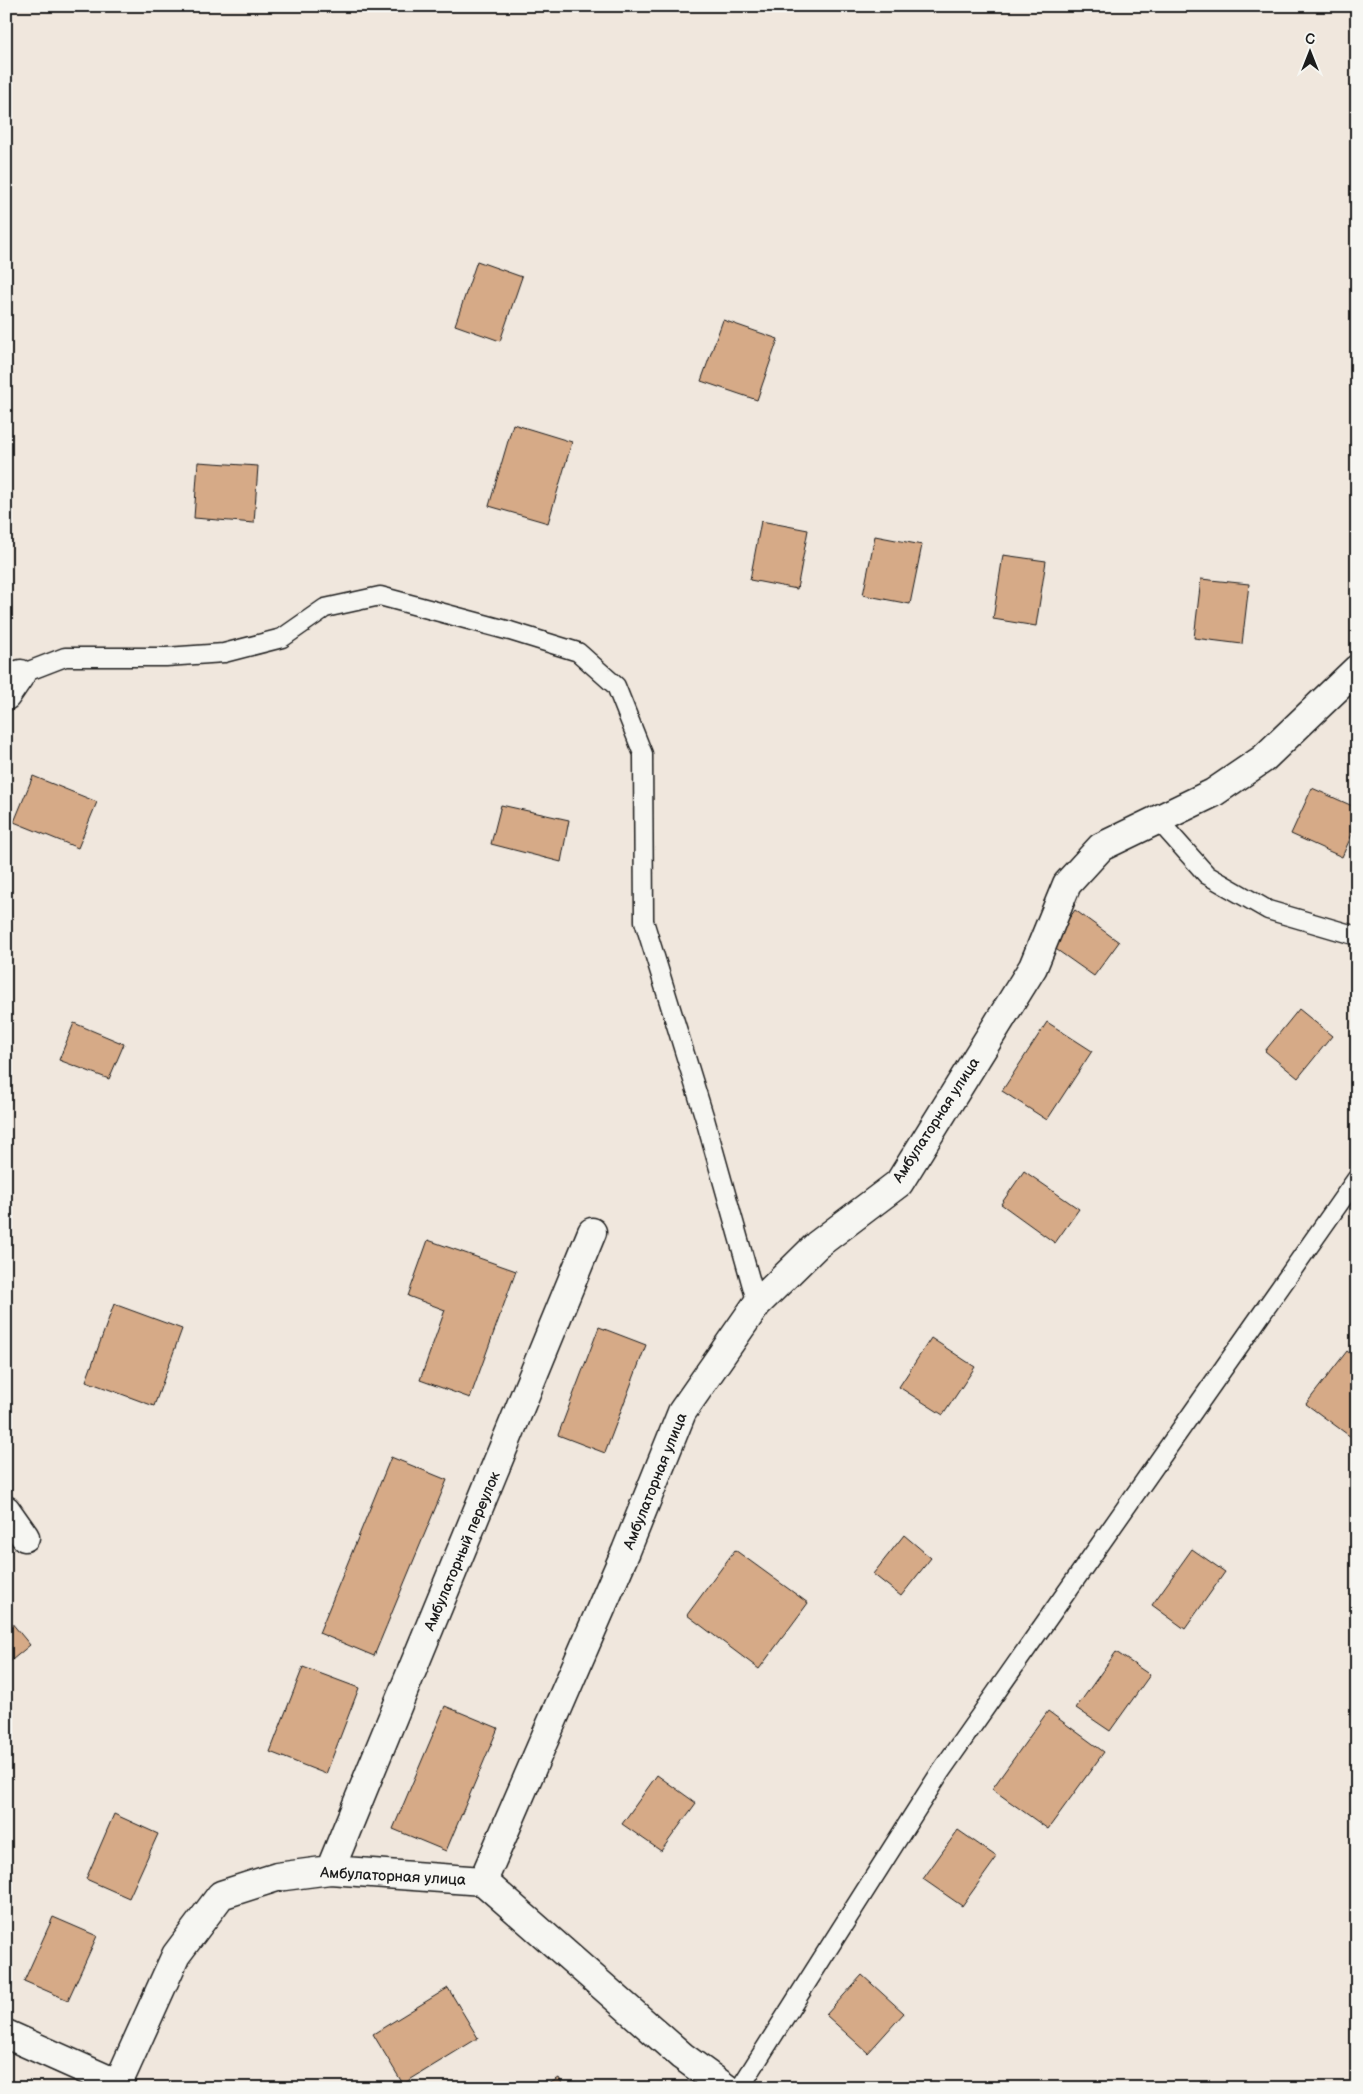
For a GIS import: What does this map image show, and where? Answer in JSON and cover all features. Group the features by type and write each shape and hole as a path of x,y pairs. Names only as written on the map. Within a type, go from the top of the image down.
{"street":[{"name":"Амбулаторная улица","path":"117,2086 176,1955 221,1895 278,1877 330,1870 483,1880 626,1551 682,1412 757,1304 817,1246 899,1183 1033,967 1067,884 1101,847 1213,793 1263,760 1357,669"},
{"path":"6,696 21,674"},
{"name":"Амбулаторный переулок","path":"330,1870 592,1232"},
{"path":"6,1510 25,1537"},
{"path":"483,1880 682,2056 726,2088"},
{"path":"6,2034 117,2086"}],"lane":[{"path":"21,674 65,657 166,657 224,654 282,638 325,608 380,596 510,631 578,652 616,686 643,754 644,921 705,1118 757,1304"},
{"path":"1158,820 1207,875 1268,910 1357,936"},
{"path":"740,2088 941,1771 1357,1178"}],"building":[{"path":"477,261 522,277 500,341 455,325"},
{"path":"723,320 778,339 757,400 701,381"},
{"path":"513,424 572,442 548,523 489,506"},
{"path":"198,462 258,466 254,523 194,518"},
{"path":"761,521 808,530 797,589 750,580"},
{"path":"875,536 922,545 910,604 863,595"},
{"path":"1003,555 1046,561 1036,626 993,619"},
{"path":"1201,579 1249,584 1242,644 1194,638"},
{"path":"33,776 97,802 78,848 14,822"},
{"path":"1312,788 1357,808 1357,823 1342,857 1291,834"},
{"path":"501,805 569,820 561,862 491,844"},
{"path":"1075,910 1119,942 1094,976 1050,945"},
{"path":"1299,1009 1332,1036 1298,1078 1265,1051"},
{"path":"1047,1022 1092,1051 1047,1120 1002,1091"},
{"path":"74,1023 124,1044 109,1079 59,1060"},
{"path":"1024,1171 1079,1209 1055,1243 1001,1204"},
{"path":"428,1240 516,1271 470,1398 420,1380 445,1310 408,1296"},
{"path":"114,1304 182,1329 154,1406 86,1381"},
{"path":"599,1327 646,1345 605,1453 558,1435"},
{"path":"931,1338 975,1367 943,1415 899,1387"},
{"path":"1347,1351 1357,1359 1357,1429 1351,1437 1306,1404"},
{"path":"391,1457 447,1480 374,1656 319,1633"},
{"path":"904,1535 931,1558 901,1596 873,1574"},
{"path":"1192,1549 1225,1572 1185,1629 1152,1605"},
{"path":"735,1550 808,1603 759,1669 687,1615"},
{"path":"6,1616 30,1645 6,1665"},
{"path":"1116,1652 1150,1675 1110,1731 1076,1708"},
{"path":"303,1667 359,1688 326,1774 270,1752"},
{"path":"445,1706 498,1728 446,1851 393,1829"},
{"path":"1048,1711 1104,1752 1048,1829 992,1789"},
{"path":"657,1775 696,1803 661,1851 622,1824"},
{"path":"114,1814 158,1834 129,1898 86,1879"},
{"path":"958,1830 997,1857 962,1906 923,1879"},
{"path":"53,1917 97,1936 68,2000 24,1981"},
{"path":"862,1975 904,2013 868,2053 826,2015"},
{"path":"448,1988 478,2038 403,2084 373,2034"},
{"path":"559,2078 565,2088 542,2088"}]}
